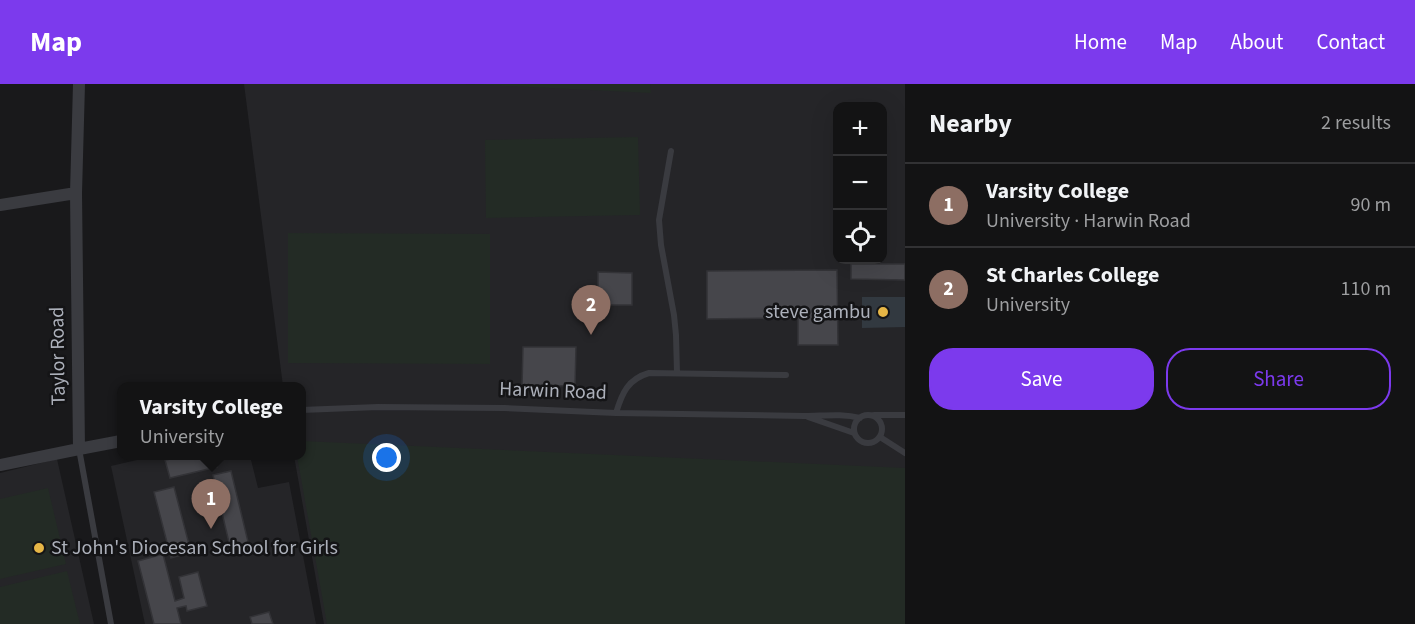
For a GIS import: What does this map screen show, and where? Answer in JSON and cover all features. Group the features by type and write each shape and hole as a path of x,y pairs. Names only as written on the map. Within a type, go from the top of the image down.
{"street":[{"name":"Taylor Road","path":"79,84 76,193 79,448"},
{"path":"0,205 76,193"},
{"path":"0,465 117,442"}],"lane":[{"path":"670,151 659,220 661,245 674,315 677,373"},
{"path":"616,412 624,391 639,376 649,373 786,375"},
{"name":"Harwin Road","path":"306,410 378,407 493,408 834,415 860,418"},
{"path":"871,415 880,421 882,432 876,441 866,443 860,441 854,433 854,427 860,418 871,415 905,415"},
{"name":"Harwin Road","path":"804,416 854,433"},
{"path":"880,437 905,453"},
{"name":"Taylor Road","path":"79,448 111,624"}],"shaded area":[{"path":"244,84 905,84 905,624 324,624 295,460 306,460 306,382 282,382"},
{"path":"466,84 650,84 651,93"},
{"path":"638,137 640,215 486,218 485,140"},
{"path":"288,233 490,234 490,364 288,363"},
{"name":"steve gambu","path":"862,297 905,297 905,327 862,328"},
{"path":"306,441 905,468 905,624 327,624 298,460 306,460"},
{"name":"St John's Diocesan School for Girls","path":"57,459 94,624 0,624 0,473"},
{"path":"137,460 251,460 258,488 289,482 316,624 145,624 111,466"},
{"path":"48,488 66,564 0,579 0,499"},
{"path":"67,571 80,624 0,624 0,587"}],"building":[{"path":"851,264 905,264 905,280 851,279"},
{"path":"837,270 838,345 798,345 798,318 707,319 707,271"},
{"path":"598,272 632,273 632,305 598,305"},
{"path":"523,347 576,347 575,386 522,385"},
{"path":"165,460 215,460 217,467 170,478"},
{"path":"231,471 250,550 232,555 213,475"},
{"path":"174,487 191,552 171,558 154,492"},
{"path":"163,554 175,601 184,598 179,577 198,572 207,606 187,611 186,606 177,608 181,624 154,624 138,561"},
{"path":"269,612 273,624 252,624 250,617"}],"place":[{"name":"steve gambu","path":"883,312"},
{"name":"St Charles College","path":"591,335"},
{"name":"Varsity College","path":"211,529"},
{"name":"St John's Diocesan School for Girls","path":"39,548"}]}
